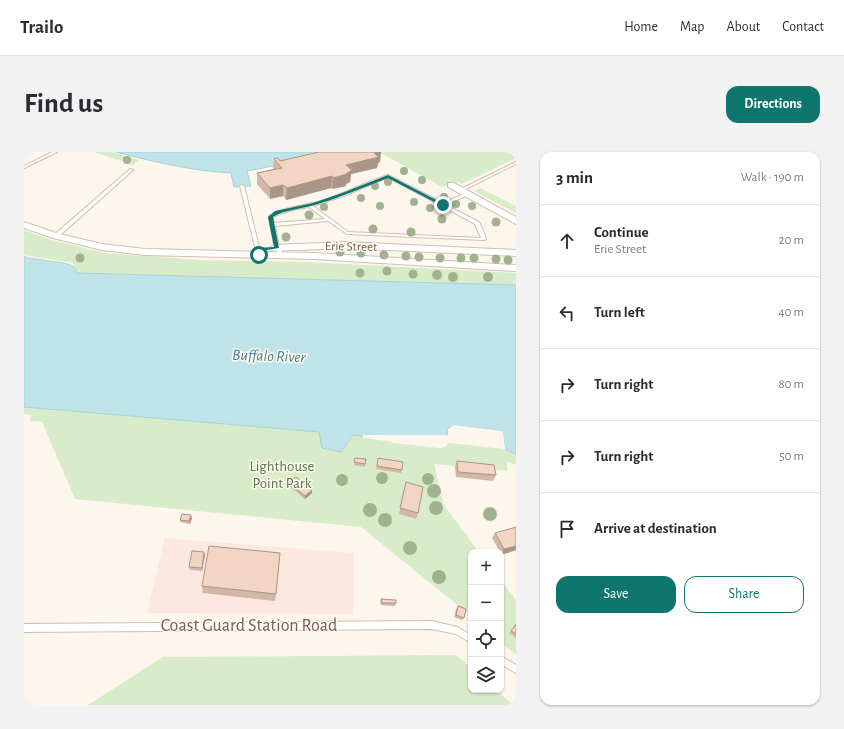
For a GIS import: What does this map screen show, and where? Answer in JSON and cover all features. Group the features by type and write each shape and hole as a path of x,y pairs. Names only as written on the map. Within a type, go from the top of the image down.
{"street":[{"path":"451,185 516,221"},
{"name":"Erie Street","path":"24,224 56,236 102,247 144,252 186,254 280,252 516,268"},
{"name":"Erie Street","path":"280,252 346,245 516,254"}],"lane":[{"path":"24,167 55,152"},
{"path":"443,205 516,163"},
{"path":"56,236 131,170"},
{"path":"280,252 271,217 277,212 309,205 344,194 388,176 477,223 484,240 347,233 309,205"},
{"path":"242,186 258,252"},
{"path":"272,225 329,220"},
{"name":"Coast Guard Station Road","path":"24,628 432,625 457,631 468,637"},
{"path":"504,662 516,669"}],"shaded area":[{"path":"165,538 354,553 353,614 147,613"}],"green space":[{"path":"94,152 111,152 139,160 133,165"},
{"path":"379,152 513,152 516,153 516,158 462,184 456,182 442,187"},
{"path":"480,188 516,206 516,213 474,191"},
{"path":"24,230 48,239 104,253 200,260 308,262 516,273 516,285 77,273 73,263 24,255"},
{"name":"Lighthouse Point Park","path":"24,407 319,432 391,434 392,443 440,448 447,446 448,443 505,449 516,454 516,465 507,462 507,471 434,464 444,505 477,549 468,549 468,614 361,527 75,499 42,422 30,421 32,415 24,414"},
{"path":"504,584 516,600 516,654 504,646"},
{"path":"456,655 468,665 468,693 499,693 513,705 88,705 163,657"}],"water":[{"path":"116,152 333,152 305,160 247,171 251,186 234,187 231,173 173,166"},
{"name":"Buffalo River","path":"24,256 69,264 74,267 77,273 516,285 516,454 505,449 503,431 454,425 448,429 447,446 353,435 341,452 322,448 319,432 24,407"}],"pier":[{"path":"454,425 503,431 505,449 503,449 501,433 454,427 450,430 450,443 448,443 447,446 440,448 363,438 363,435 448,435 448,429"}],"building":[{"path":"319,152 378,152 374,153 379,157 346,165 352,170 347,174 333,178 332,176 287,188 283,185 270,188 257,173 282,168 274,159 278,158 280,161"},
{"path":"355,458 366,459 365,464 354,462"},
{"path":"378,458 403,462 402,470 377,466"},
{"path":"457,461 494,465 496,475 458,472"},
{"path":"296,477 312,490 305,496 288,482"},
{"path":"406,482 423,487 418,513 400,508"},
{"path":"182,514 191,515 189,521 180,520"},
{"path":"516,527 516,546 504,549 495,533"},
{"path":"209,546 280,553 276,594 202,586"},
{"path":"192,551 204,552 202,568 189,567"},
{"path":"381,599 396,600 396,603 382,603"},
{"path":"458,606 466,609 464,618 456,615"},
{"path":"516,624 516,634 511,631"}],"route":[{"path":"259,255 257,249 277,248 271,217 277,212 314,204 344,194 388,176 443,205"}]}
